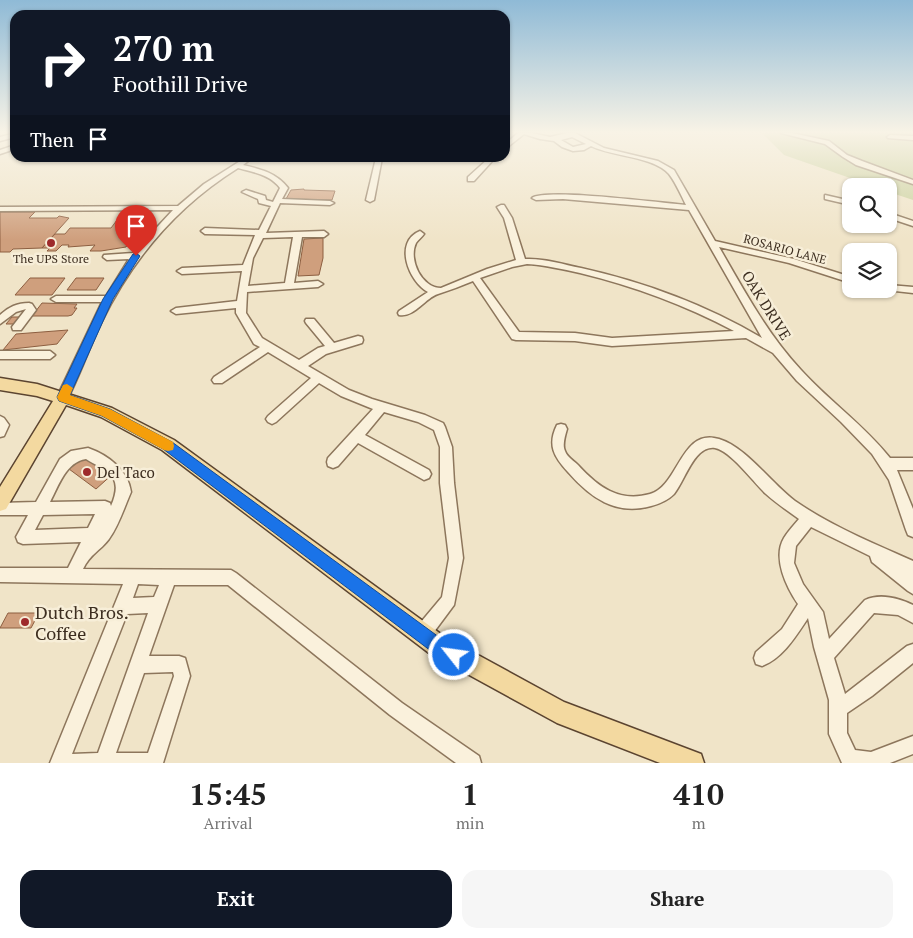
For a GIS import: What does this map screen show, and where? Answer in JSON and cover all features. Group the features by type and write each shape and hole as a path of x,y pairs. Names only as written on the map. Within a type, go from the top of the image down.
{"main road":[{"path":"0,384 37,390 106,412 168,445 437,646 557,712 692,763"},
{"path":"0,503 63,397"}],"street":[{"path":"63,397 108,299 136,256 147,241 178,208 210,182 230,169"},
{"path":"249,169 268,174 281,181 284,188 249,258 242,289 241,313 258,341 345,394 380,407 421,418 439,427 446,448 447,483 456,558 449,600 422,634"},
{"path":"370,200 376,169"},
{"path":"472,179 482,169"},
{"name":"OAK DRIVE","path":"666,169 671,172 762,330 777,351 800,377 864,436 887,464 913,530"},
{"path":"874,169 913,182"},
{"path":"246,192 262,198 262,202 266,204 330,203"},
{"path":"536,198 563,197 692,208"},
{"path":"828,197 842,201"},
{"path":"501,207 508,218 521,262"},
{"path":"0,209 178,208"},
{"path":"897,218 913,224"},
{"path":"205,231 298,236 324,234"},
{"path":"420,234 412,243 410,258 414,270 425,286 436,291 442,291 503,266 521,262 541,262 639,286 692,306 750,334 777,351"},
{"path":"289,286 298,236"},
{"name":"ROSARIO LANE","path":"712,243 791,261 842,277"},
{"path":"106,256 136,256"},
{"path":"182,271 247,268"},
{"path":"475,278 509,329 516,336 522,338 575,337 612,342 750,334"},
{"path":"242,289 318,284"},
{"path":"897,288 911,289"},
{"path":"403,313 436,291"},
{"path":"56,299 108,299"},
{"path":"176,311 241,304"},
{"path":"0,321 11,310 17,307 29,306 31,310 17,327"},
{"path":"310,321 332,348"},
{"path":"299,366 322,351 358,340"},
{"path":"218,380 268,347"},
{"path":"0,355 50,355"},
{"path":"272,419 319,377"},
{"path":"333,462 380,407"},
{"path":"0,421 3,425 0,432"},
{"path":"561,429 556,444 559,455 599,494 614,500 636,502 654,500 667,491 690,454 704,444 717,443 728,448 771,490 809,518 913,569"},
{"path":"357,436 424,474"},
{"path":"83,552 96,544 105,535 124,492 125,485 120,475 88,453 75,455 66,463 23,537 91,535"},
{"path":"887,464 913,464"},
{"path":"0,509 105,507 72,576"},
{"path":"809,518 789,542 788,563 797,589 817,618 825,656 838,700 838,734 848,758 871,761 913,745"},
{"path":"862,545 913,586"},
{"path":"0,575 231,578 396,709 472,763"},
{"path":"134,576 59,763 154,762 182,676 178,664 138,665"},
{"path":"104,762 169,577"},
{"path":"825,656 870,604 886,604 904,608 913,615"},
{"path":"122,606 159,605"},
{"path":"762,658 788,635 807,605"},
{"path":"838,709 866,690 913,652"}],"green space":[{"path":"823,169 913,169 913,200 897,195 897,178 850,178"}],"building":[{"path":"291,190 335,191 332,200 286,199"},
{"path":"0,212 35,212 29,218 57,218 59,216 69,218 42,248 13,249 10,252 0,252"},
{"path":"149,215 136,234 132,234 127,240 130,240 126,247 101,251 90,251 95,245 68,247 69,245 62,245 56,251 47,251 50,248 42,248 55,234 65,234 70,228 111,228 120,216"},
{"path":"323,238 323,258 319,275 298,276 304,239"},
{"path":"30,278 65,278 52,295 15,295"},
{"path":"76,278 104,278 96,290 67,290"},
{"path":"42,303 77,304 74,308 77,308 72,315 68,316 32,316"},
{"path":"12,317 21,317 15,324 6,324"},
{"path":"68,330 57,344 3,350 16,334"},
{"path":"88,453 115,472 96,489 69,469"},
{"path":"8,613 39,613 31,628 0,628"}],"slow traffic":[{"path":"67,388 63,397 106,412 168,446"}],"place":[{"name":"The UPS Store","path":"51,243"},
{"name":"Del Taco","path":"87,472"},
{"name":"Dutch Bros. Coffee","path":"25,622"}],"route":[{"path":"136,256 108,299 63,397 106,412 168,445 232,495 437,646 454,655"}]}
